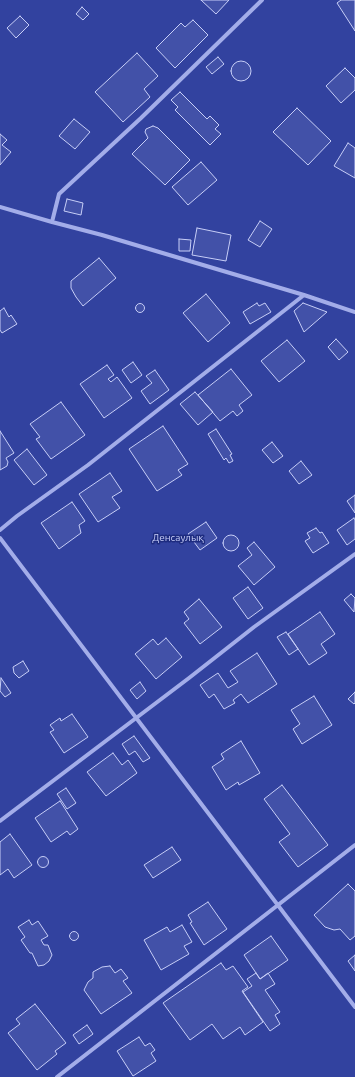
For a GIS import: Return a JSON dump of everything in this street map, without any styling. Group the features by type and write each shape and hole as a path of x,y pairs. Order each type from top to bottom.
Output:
{"street":[{"path":"52,222 59,194 141,118 262,0"},
{"path":"0,207 102,235 304,295 355,312"},
{"path":"0,530 88,465 304,295"},
{"path":"0,538 355,1007"},
{"path":"0,821 136,719 254,627 355,554"},
{"path":"57,1077 355,845"}],"green space":[{"name":"Денсаулық","path":"0,0 355,0 355,1077 0,1077"}],"building":[{"path":"201,0 229,0 216,14"},
{"path":"341,0 355,0 355,31 337,3"},
{"path":"82,7 89,14 83,20 76,14"},
{"path":"20,16 29,25 16,38 7,28"},
{"path":"193,20 208,35 175,68 156,48 181,23 185,27"},
{"path":"137,53 158,76 144,89 150,97 123,122 95,92"},
{"path":"218,57 224,64 212,74 206,67"},
{"path":"241,61 248,64 251,71 248,78 241,81 234,78 231,71 234,64"},
{"path":"345,68 355,78 355,90 341,103 326,86"},
{"path":"180,92 207,119 210,116 219,125 215,129 221,134 210,145 175,110 178,107 171,100"},
{"path":"297,108 331,141 308,165 273,132"},
{"path":"74,119 90,132 75,149 59,136"},
{"path":"153,126 158,128 190,160 165,185 132,154 148,138 145,132 146,129"},
{"path":"0,134 7,140 2,145 11,152 0,165"},
{"path":"348,143 355,148 355,178 334,166"},
{"path":"201,162 217,180 188,205 172,187"},
{"path":"67,199 83,203 81,215 64,211"},
{"path":"260,221 272,229 260,247 248,240"},
{"path":"197,228 231,235 226,261 192,255"},
{"path":"179,239 191,240 190,251 179,251"},
{"path":"99,258 116,278 83,306 71,288 71,281"},
{"path":"206,294 230,323 208,342 183,313"},
{"path":"140,303 145,308 140,313 135,308"},
{"path":"257,303 259,306 265,303 271,312 250,324 243,312"},
{"path":"303,303 327,312 304,332 294,311"},
{"path":"4,308 9,317 11,315 17,324 2,333 0,330 0,311"},
{"path":"336,339 348,352 339,360 328,347"},
{"path":"287,340 305,361 279,382 261,361"},
{"path":"133,362 142,375 131,383 122,370"},
{"path":"107,365 114,375 108,379 111,382 117,377 132,398 104,418 80,384"},
{"path":"231,369 252,395 239,405 243,411 237,416 233,411 220,421 198,395"},
{"path":"155,370 169,390 150,404 141,391 152,383 146,376"},
{"path":"195,392 213,412 198,425 180,404"},
{"path":"61,402 85,435 51,459 36,439 40,437 30,424"},
{"path":"163,426 188,464 178,470 182,475 157,491 129,449"},
{"path":"216,429 232,454 230,455 233,461 229,463 226,458 224,460 208,434"},
{"path":"0,431 14,453 6,458 8,462 7,466 0,470"},
{"path":"272,442 283,456 273,463 262,450"},
{"path":"27,449 47,475 34,485 14,460"},
{"path":"301,461 312,475 299,484 289,471"},
{"path":"110,473 122,491 112,497 120,508 98,522 79,494"},
{"path":"355,495 355,513 347,501"},
{"path":"72,502 85,521 79,525 81,533 59,549 41,523"},
{"path":"354,518 355,539 347,545 337,530"},
{"path":"206,522 217,538 200,550 188,534"},
{"path":"316,528 320,533 322,532 329,543 313,553 305,541 310,538 307,533"},
{"path":"228,535 234,535 239,540 237,549 234,551 228,551 223,546 223,540"},
{"path":"254,542 275,567 254,585 238,566 252,555 247,548"},
{"path":"248,587 263,608 248,619 233,598"},
{"path":"351,594 355,598 354,612 344,600"},
{"path":"199,599 222,627 200,644 184,623 189,619 184,612"},
{"path":"320,612 335,634 321,644 327,653 309,665 288,634"},
{"path":"286,632 298,649 289,655 277,637"},
{"path":"166,638 182,657 156,679 135,654 153,639 158,645"},
{"path":"257,653 277,684 248,703 241,694 233,700 235,703 224,709 214,694 209,698 200,685 218,673 228,688 238,682 230,671"},
{"path":"23,661 29,671 19,678 14,673 13,667"},
{"path":"1,678 11,693 5,697 0,691"},
{"path":"140,682 146,691 137,699 130,690"},
{"path":"355,692 355,703 354,704 348,699"},
{"path":"314,696 332,725 302,744 293,729 300,724 291,710"},
{"path":"72,714 88,737 64,753 50,732 54,730 50,725 60,718 61,721"},
{"path":"134,736 150,758 143,762 135,751 129,755 122,744"},
{"path":"241,741 260,773 239,785 238,782 226,790 212,767 224,759 221,754"},
{"path":"113,753 122,765 128,760 137,773 106,796 87,772"},
{"path":"282,785 328,845 298,867 279,842 290,834 264,799"},
{"path":"66,788 76,803 67,809 57,794"},
{"path":"60,801 78,829 70,835 67,831 51,842 35,818"},
{"path":"10,834 32,865 14,878 8,869 0,875 0,842"},
{"path":"172,847 181,860 153,878 144,865"},
{"path":"43,856 47,858 49,862 47,866 43,868 39,866 37,862 39,858"},
{"path":"348,884 355,891 355,936 350,940 340,929 334,930 325,927 314,915"},
{"path":"208,902 227,929 204,945 190,923 192,922 188,915"},
{"path":"29,920 32,925 38,921 48,936 41,940 44,945 48,945 52,955 49,961 44,965 38,966 32,953 30,953 21,940 25,937 18,927"},
{"path":"182,925 192,942 184,946 189,954 161,970 144,940 167,927 170,932"},
{"path":"74,931 79,936 74,941 69,936"},
{"path":"271,936 288,960 260,979 244,955"},
{"path":"355,955 355,971 348,961"},
{"path":"221,963 226,970 233,966 248,987 242,991 263,1022 245,1035 240,1027 223,1039 212,1024 190,1040 163,1003"},
{"path":"110,966 115,973 121,969 128,978 123,981 132,993 101,1014 84,990 88,982 93,978 93,972 102,967"},
{"path":"256,973 260,979 268,973 275,984 265,990 280,1012 275,1015 280,1024 270,1031 243,992 252,986 247,979"},
{"path":"35,1004 66,1043 55,1051 57,1054 37,1070 8,1033 20,1024 16,1019"},
{"path":"87,1025 93,1034 79,1044 73,1035"},
{"path":"139,1037 145,1046 150,1043 155,1050 151,1053 156,1061 133,1076 117,1051"}]}
